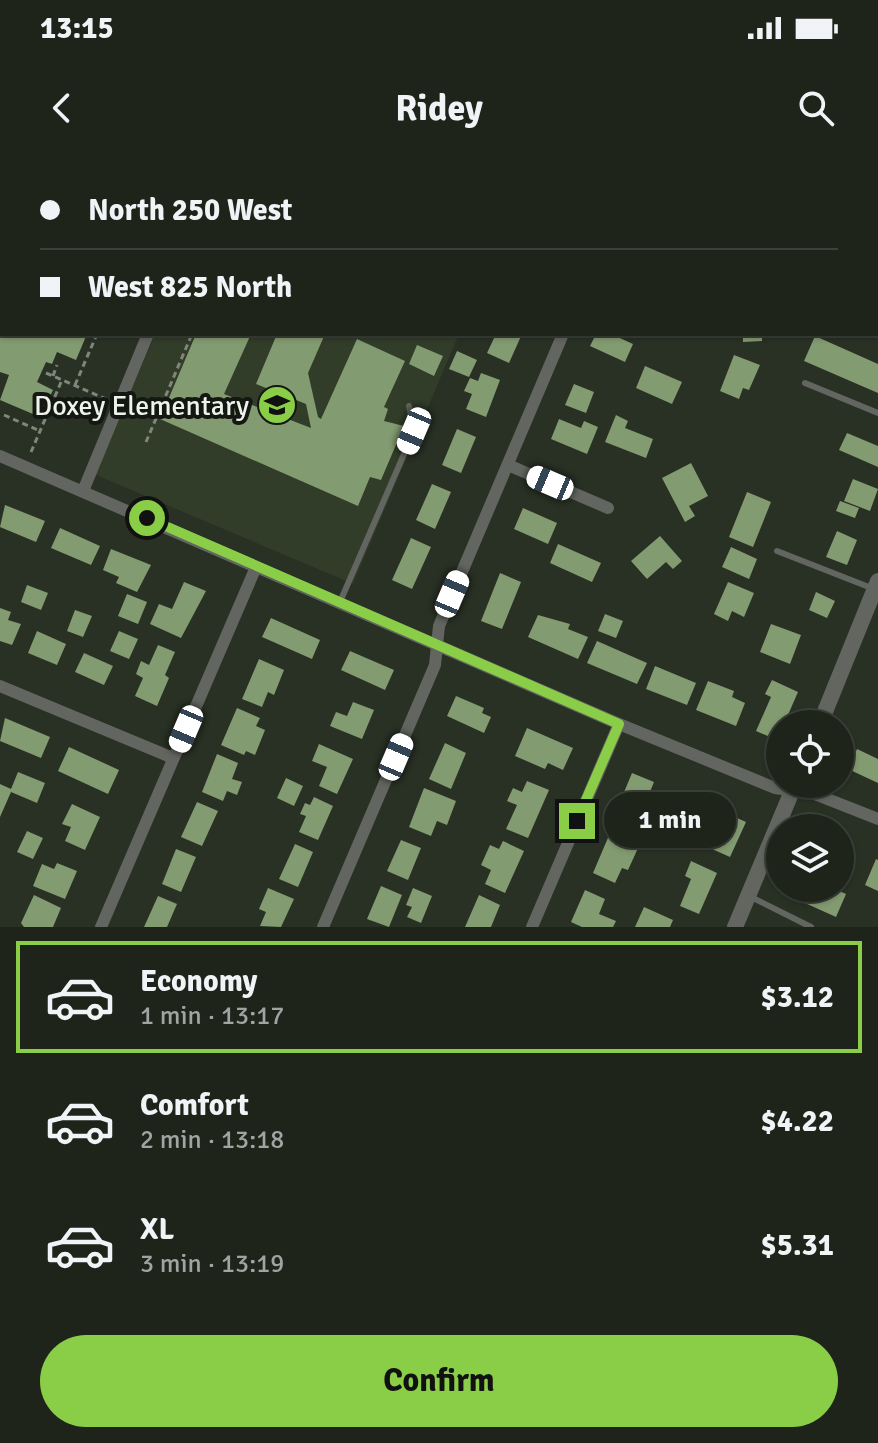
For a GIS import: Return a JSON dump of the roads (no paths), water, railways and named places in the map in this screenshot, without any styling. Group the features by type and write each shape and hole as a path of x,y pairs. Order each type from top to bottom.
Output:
{"street":[{"path":"83,491 147,336"},
{"path":"323,927 435,665 439,626 562,336"},
{"path":"0,456 437,646 766,784"},
{"path":"508,465 608,508"},
{"path":"101,927 256,567"},
{"path":"826,710 876,585"},
{"path":"0,686 173,758"},
{"path":"532,927 619,724"},
{"path":"735,927 789,798"},
{"path":"825,798 878,819"}],"lane":[{"path":"805,383 878,413"},
{"path":"340,602 414,431 409,406"},
{"path":"777,551 876,585"},
{"path":"749,896 811,927"}],"place":[{"name":"Doxey Elementary","path":"277,405"}]}
